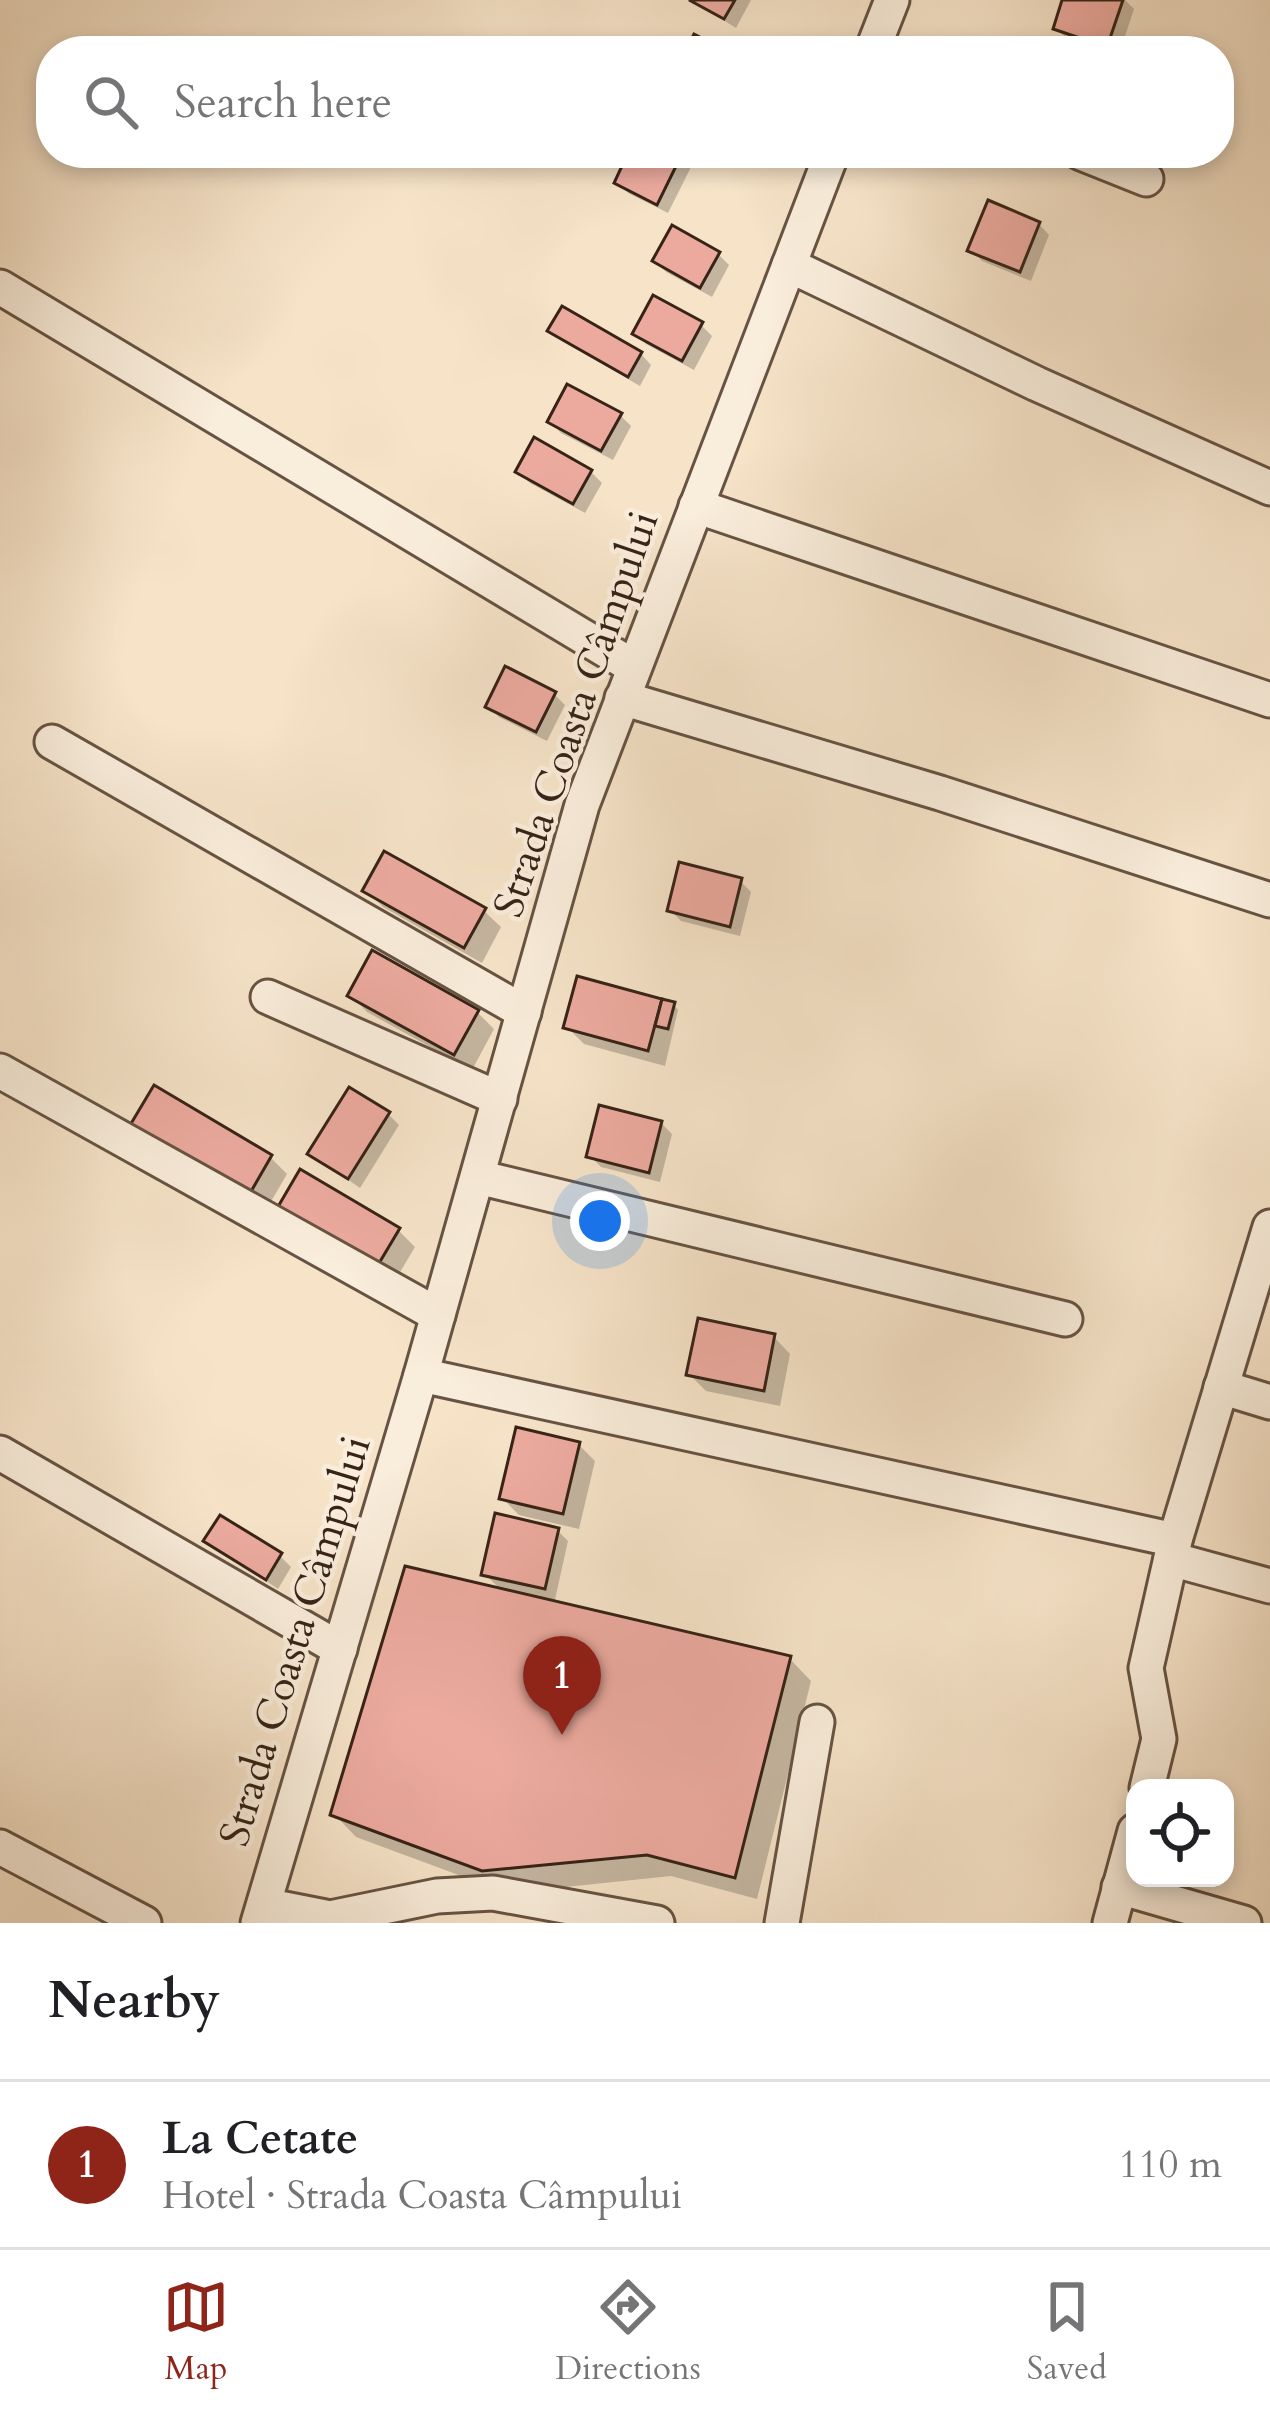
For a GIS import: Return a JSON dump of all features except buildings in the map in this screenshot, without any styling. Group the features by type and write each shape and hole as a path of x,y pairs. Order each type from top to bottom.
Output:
{"street":[{"path":"878,36 892,0"},
{"name":"Strada Coasta Câmpului","path":"261,1914 421,1375 582,805 826,168"},
{"path":"1119,168 1147,179"},
{"path":"789,265 1037,384 1270,488"},
{"path":"0,287 628,683 940,793 1270,900"},
{"path":"696,506 1270,700"},
{"path":"52,742 524,1012"},
{"path":"268,997 500,1099"},
{"path":"0,1071 438,1315"},
{"path":"478,1177 1066,1319"},
{"path":"1149,1779 1159,1739 1146,1668 1173,1550 1270,1227"},
{"path":"421,1375 1173,1550 1270,1586"},
{"path":"1221,1387 1270,1402"},
{"path":"0,1453 340,1648"},
{"path":"782,1923 817,1722"},
{"path":"0,1847 144,1923"},
{"path":"1110,1923 1126,1865"},
{"path":"1120,1887 1244,1923"},
{"path":"261,1914 332,1921 437,1896 493,1893 657,1923"}],"place":[{"name":"La Cetate","path":"562,1735"}]}
